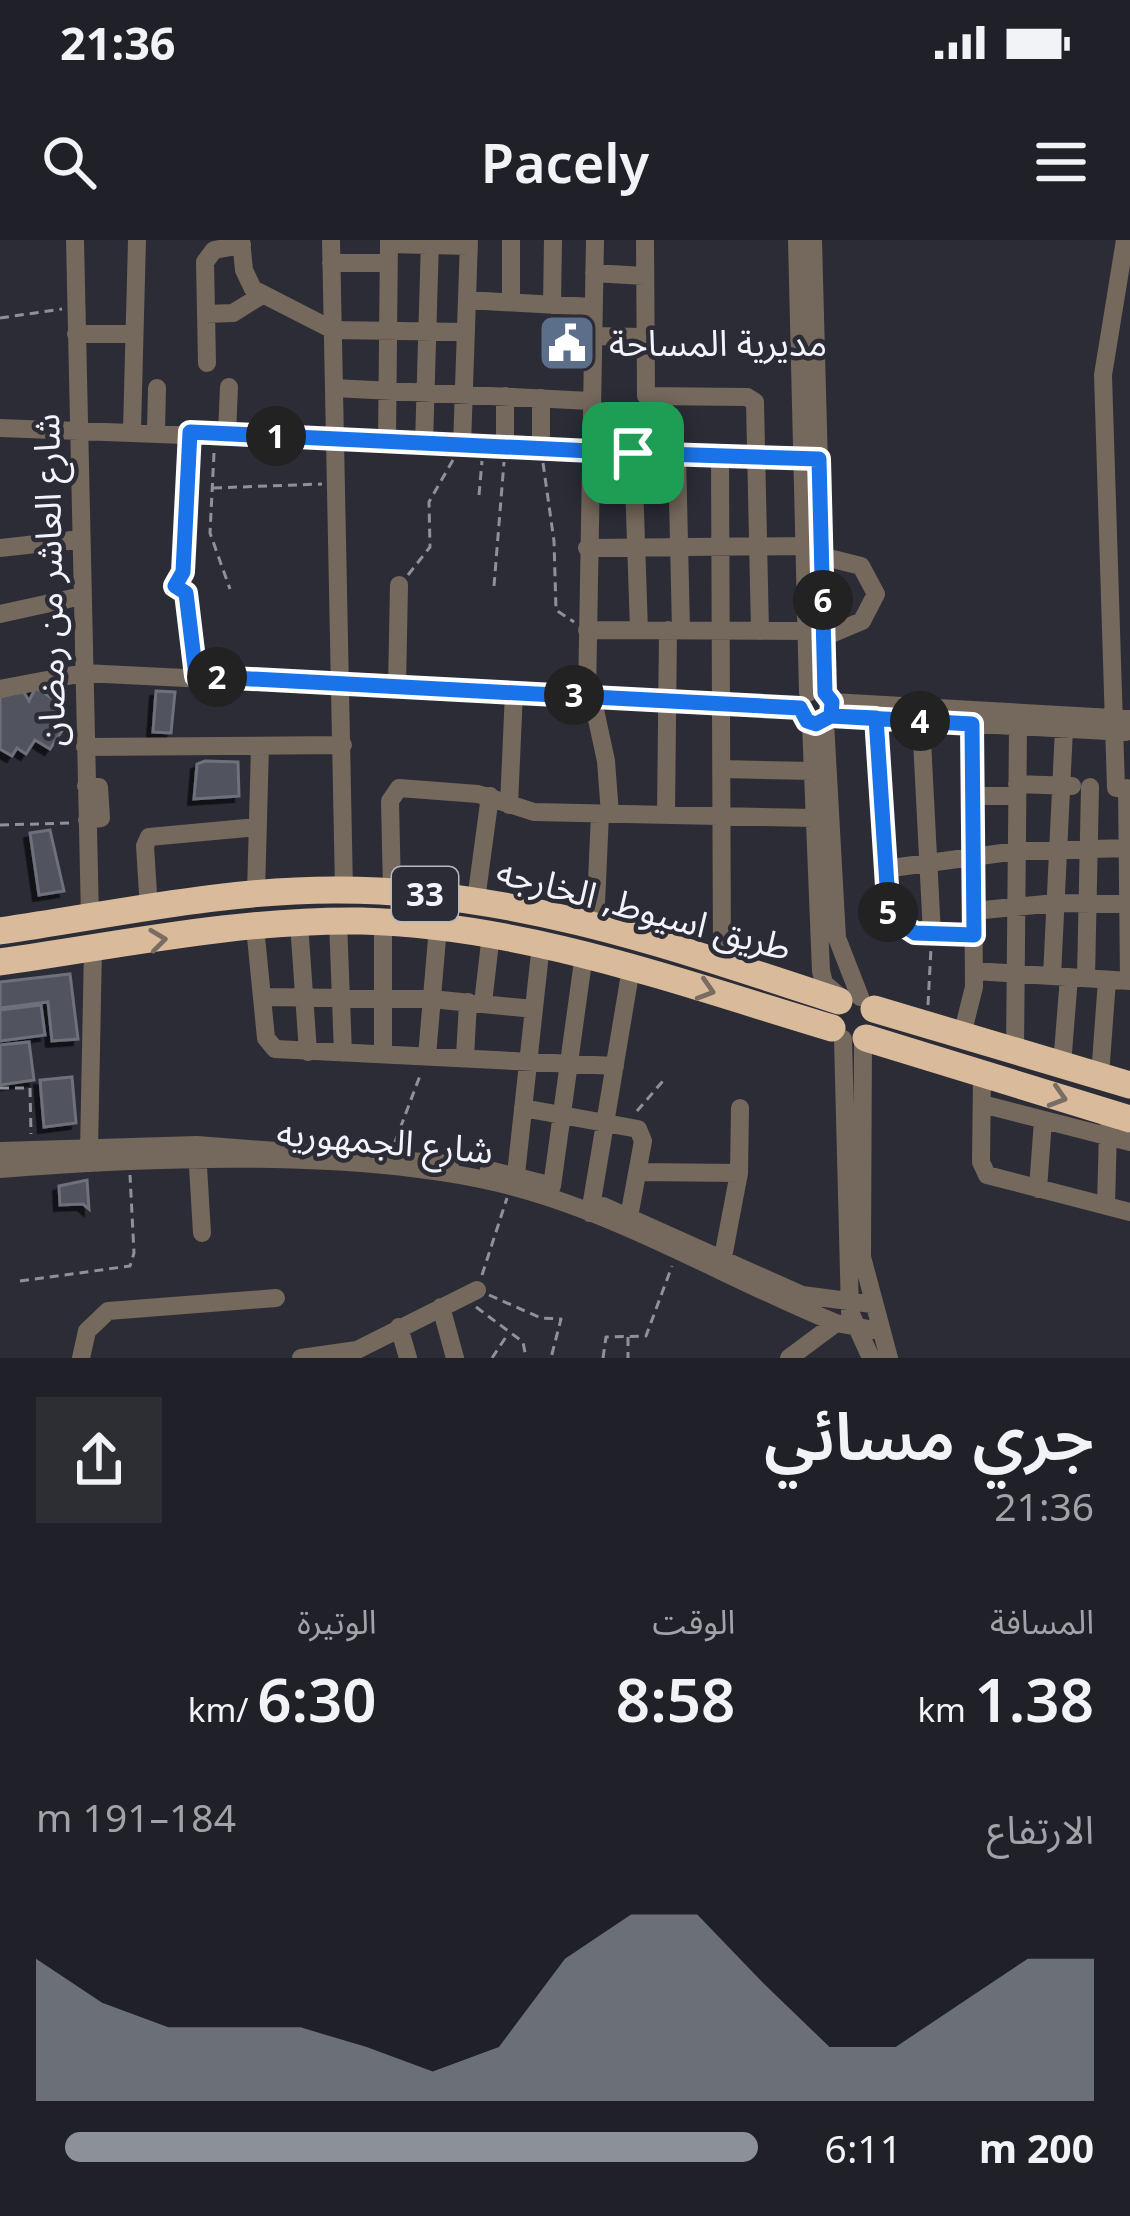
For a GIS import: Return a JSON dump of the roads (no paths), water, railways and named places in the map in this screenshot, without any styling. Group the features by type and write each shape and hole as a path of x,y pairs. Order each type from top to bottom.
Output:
{"highway":[{"name":"طريق اسيوط, الخارجه","path":"0,931 256,893 392,891 476,900 595,926 722,963 982,1074 1116,1123"},
{"name":"طريق اسيوط, الخارجه","path":"0,962 299,923 437,927 541,944 852,1019 927,1024 1130,1085"}],"street":[{"name":"شارع العاشر من رمضان","path":"74,240 89,918"},
{"path":"133,430 136,240"},
{"path":"331,240 344,890"},
{"path":"511,302 512,240"},
{"path":"552,305 553,240"},
{"path":"595,240 587,630 589,696 606,761 595,926"},
{"path":"645,240 642,338 643,389 648,397 753,399 760,631"},
{"path":"797,240 819,708 837,938 852,1019 860,1235 872,1304 889,1358"},
{"path":"810,459 813,240"},
{"path":"974,971 1130,981 1124,725 1103,416 1108,326 1125,240"},
{"path":"207,362 207,257 241,242 247,280 262,295 333,330 466,332"},
{"path":"424,443 430,243"},
{"path":"332,263 388,249 469,243 462,446"},
{"path":"388,249 388,441"},
{"path":"594,274 644,276"},
{"path":"206,314 233,314 262,295"},
{"path":"467,300 593,308"},
{"path":"1108,326 1130,324"},
{"path":"76,334 134,334"},
{"path":"592,336 642,338"},
{"path":"221,433 229,387"},
{"path":"156,431 158,388"},
{"path":"334,388 590,401"},
{"path":"505,448 506,397"},
{"path":"541,449 542,398"},
{"path":"0,428 810,459"},
{"path":"633,453 639,630"},
{"path":"666,815 667,700 679,547 677,454"},
{"path":"720,456 722,963"},
{"path":"0,548 81,539"},
{"path":"587,548 758,546 813,551 861,566 877,593 862,621 815,634 587,630"},
{"path":"398,686 399,585"},
{"path":"0,614 82,596"},
{"path":"0,689 84,673 196,676 1124,725"},
{"path":"476,900 499,800 514,692"},
{"path":"819,708 876,718 1018,727 1124,725"},
{"path":"819,708 813,771 821,971 852,1019 846,1325 871,1358"},
{"path":"876,718 886,905 896,925 932,934 974,935"},
{"path":"921,721 932,934"},
{"path":"962,1035 974,971 972,724"},
{"path":"1015,1051 1018,727"},
{"path":"1064,729 1056,903 1069,977"},
{"path":"85,747 343,745"},
{"path":"256,893 260,746"},
{"path":"722,769 813,771"},
{"path":"973,796 1062,785 1124,788"},
{"path":"1062,1065 1069,977 1088,903 1090,787"},
{"path":"392,891 394,790 499,800 534,812 814,818"},
{"path":"149,909 145,846 149,837 257,826"},
{"path":"884,869 1017,851 1129,848"},
{"path":"974,911 1056,903 1129,904"},
{"path":"338,922 343,1053"},
{"path":"383,922 383,1054"},
{"path":"299,923 308,1052"},
{"path":"255,927 269,1045 282,1052 614,1066"},
{"path":"427,1056 437,927"},
{"path":"464,1058 491,934"},
{"path":"515,1180 541,944"},
{"path":"89,1153 93,948"},
{"path":"552,1186 584,954"},
{"path":"591,1208 632,968"},
{"path":"1100,1076 1107,980"},
{"path":"262,998 382,997 534,1009"},
{"path":"982,1074 984,1171 1130,1212"},
{"path":"982,1104 1043,1120 1116,1123"},
{"path":"523,1108 627,1124 642,1136 629,1217"},
{"path":"723,1257 739,1173 740,1108"},
{"path":"1038,1189 1043,1120"},
{"path":"1116,1123 1130,1142"},
{"path":"1106,1206 1116,1123"},
{"name":"شارع الجمهوريه","path":"0,1150 390,1155 450,1170"},
{"name":"شارع الجمهوريه","path":"0,1169 89,1153 129,1161 197,1153"},
{"path":"197,1153 202,1234"},
{"name":"شارع الجمهوريه","path":"322,1157 552,1186 677,1253 846,1325 880,1331"},
{"path":"638,1172 739,1173"},
{"name":"شارع الجمهوريه","path":"515,1180 629,1217 802,1294 872,1304"},
{"path":"301,1358 368,1352 399,1327 477,1290"},
{"path":"81,1358 87,1331 109,1311 276,1298"},
{"path":"441,1307 455,1358"},
{"path":"788,1358 846,1325"},
{"path":"399,1327 408,1358"}],"place":[{"name":"مديرية المساحة","path":"567,343"}]}
